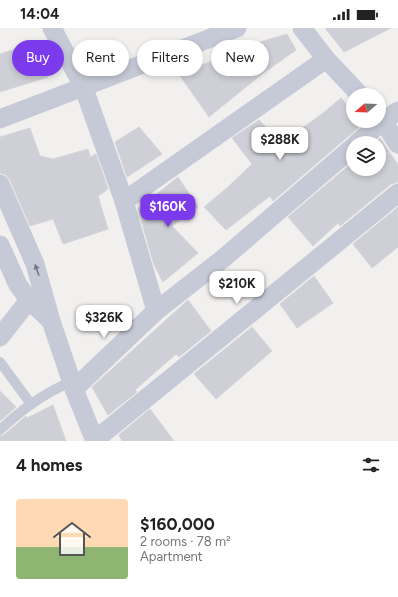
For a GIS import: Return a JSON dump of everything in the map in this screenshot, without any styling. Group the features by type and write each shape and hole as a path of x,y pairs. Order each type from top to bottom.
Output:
{"street":[{"path":"52,28 83,86 124,201 156,311"},
{"path":"0,119 235,28"},
{"path":"302,28 326,59 353,88"},
{"path":"124,201 326,59"},
{"path":"365,136 387,116 398,144"},
{"path":"72,385 156,311 224,257 346,153"},
{"path":"0,184 35,264 36,295 51,321 72,385 95,440 398,194"},
{"path":"1,250 18,284 36,295"},
{"path":"0,337 36,295"}],"lane":[{"path":"0,362 31,404"},
{"path":"0,430 31,404 72,385"}],"building":[{"path":"325,28 391,28 344,52"},
{"path":"287,34 296,50 269,69 269,40 266,40"},
{"path":"12,50 12,76 48,77 0,92 0,54"},
{"path":"211,61 211,76 260,76 209,117 180,76 203,76 203,65"},
{"path":"341,98 346,104 346,128 358,128 349,136 346,136 346,138 273,201 270,196 226,230 204,207 252,164 232,138 259,120 281,143 322,114"},
{"path":"139,127 162,154 127,177 115,142"},
{"path":"30,128 40,156 53,159 88,149 90,157 96,154 108,189 98,196 108,229 63,244 53,219 30,226 10,180 6,175 0,173 0,137"},
{"path":"386,147 398,165 398,182 391,184 340,226 338,223 313,246 288,217 346,168 346,176 386,176"},
{"path":"178,177 198,207 172,226 198,253 163,282 154,265 138,209"},
{"path":"398,207 398,247 372,268 353,244"},
{"path":"314,276 333,303 297,328 280,304"},
{"path":"188,300 211,331 179,357 176,354 135,390 137,392 108,415 92,387"},
{"path":"252,327 272,351 216,399 194,374"},
{"path":"0,391 16,407 0,421"},
{"path":"53,405 66,441 0,441 0,436 4,435 26,416 27,418"},
{"path":"150,409 174,441 122,441 119,435"}]}
